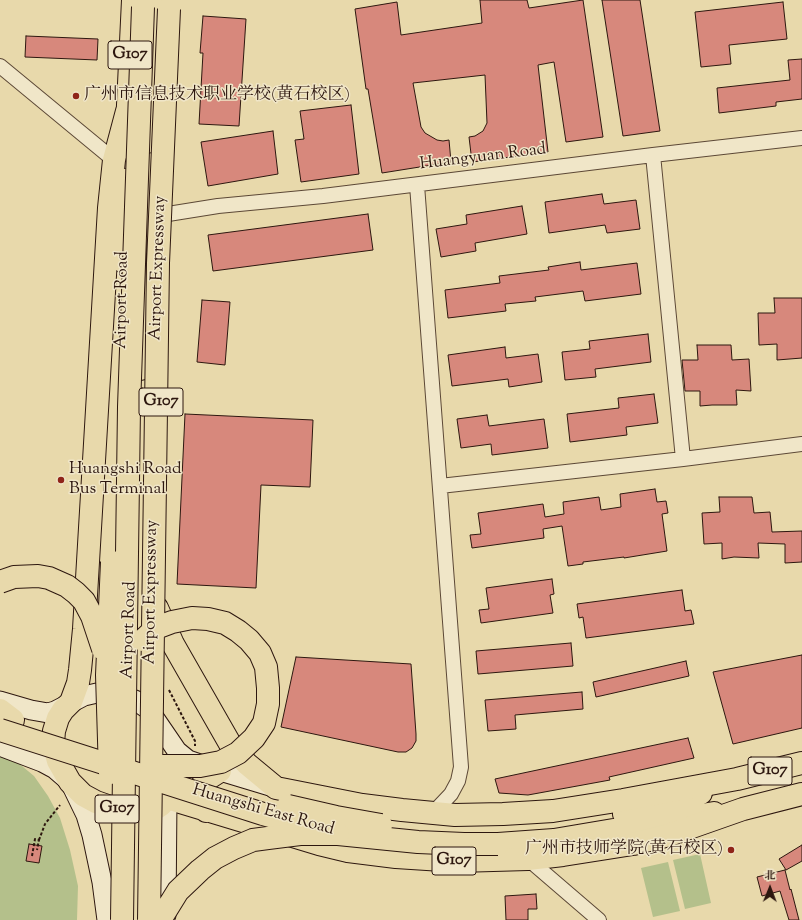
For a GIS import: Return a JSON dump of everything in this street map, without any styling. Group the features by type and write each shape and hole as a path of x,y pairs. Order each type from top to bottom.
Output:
{"main road":[{"name":"Airport Road","path":"134,0 127,111 135,490 128,671 129,725 143,920"},
{"name":"Airport Expressway","path":"121,920 129,407 143,0"},
{"name":"Airport Expressway","path":"149,920 158,263 170,0"},
{"name":"Airport Road","path":"152,596 172,104 178,0"},
{"name":"Airport Road","path":"121,920 110,761 107,675 132,369 152,175 156,147 172,104"},
{"name":"Airport Road","path":"71,702 78,683 80,670 86,592 109,208 114,160 127,111"},
{"path":"0,582 14,577 38,576 58,581 76,593 84,601 92,616 104,654 107,675"},
{"path":"86,592 96,603 112,611 132,610 152,596"},
{"path":"149,710 152,596"},
{"name":"G107","path":"152,596 173,644 233,749 247,764 276,788 362,805 434,813 479,815 553,811 738,779"},
{"path":"3,719 155,772 221,762 238,753 254,738 264,723 268,704 266,667 260,653 249,640 238,630 225,623 208,619 192,618 172,622 156,628 145,637 137,648 128,671"},
{"path":"0,701 31,710 48,713 60,709 71,702 97,693 110,693 130,698 149,710 168,739 182,756 195,763 276,788"},
{"name":"G107","path":"71,702 58,718 54,731 53,743 58,761 70,782 84,795 96,802 119,810 155,810 161,806 167,798 206,811 348,851 458,861 528,859 633,844 669,835 743,809"},
{"path":"166,920 167,798 171,789 176,766 168,739"},
{"path":"0,746 42,762 55,769 70,782 86,815 92,836 102,882 107,920"},
{"name":"Huangshi East Road","path":"155,772 277,819 338,834 418,842 464,844 555,825 618,816 668,803 738,779 802,763"},
{"path":"206,811 200,796 200,788 206,780 220,771"},
{"name":"Huangshi East Road","path":"155,772 336,817 380,824 459,830 497,837 554,840 743,809 802,794"},
{"path":"272,830 263,818 262,803 265,795 276,788"},
{"path":"160,920 178,891 200,870 216,858 234,848 253,840 300,834 338,834"}],"street":[{"path":"0,66 114,160"},
{"name":"Huangyuan Road","path":"168,214 218,206 323,196 802,138"},
{"path":"653,155 683,459"},
{"path":"416,185 461,767 458,781 451,794 434,813"},
{"path":"440,486 802,444"},
{"path":"528,859 599,920"}],"path":[{"path":"149,677 164,678 195,741 195,763"},
{"path":"37,850 45,824 60,805"},
{"path":"32,856 35,839 39,840"}],"green space":[{"path":"0,756 16,761 34,776 48,796 60,818 70,850 78,886 77,920 0,920"},
{"path":"700,854 711,903 685,909 673,860"},
{"path":"668,862 680,911 653,917 641,868"}],"building":[{"path":"480,0 527,0 529,8 583,0 603,137 566,142 554,62 538,65 548,152 472,162 469,137 475,136 483,131 487,123 485,75 413,83 421,127 425,133 437,140 449,140 451,162 382,173 368,89 366,89 355,9 397,2 401,35 482,23"},
{"path":"602,0 640,0 660,131 623,136"},
{"path":"783,2 787,39 729,45 731,64 701,67 695,12"},
{"path":"203,16 246,19 239,126 199,124 203,53 200,53"},
{"path":"26,36 98,39 97,60 25,57"},
{"path":"802,59 802,99 776,102 776,106 719,113 717,88 790,80 788,60"},
{"path":"351,105 359,174 301,182 295,140 304,139 300,111"},
{"path":"273,131 278,174 208,186 201,142"},
{"path":"602,194 604,204 636,200 640,229 607,233 605,225 549,233 545,202"},
{"path":"522,206 527,234 475,243 476,251 441,257 436,229 467,224 466,215"},
{"path":"368,214 373,250 213,271 208,235"},
{"path":"580,262 581,270 637,263 641,294 585,301 583,291 535,297 536,301 505,304 506,311 448,318 445,290 500,283 499,276 549,270 548,267"},
{"path":"774,298 802,298 802,358 777,360 777,344 759,345 758,313 775,313"},
{"path":"202,300 230,302 225,365 197,362"},
{"path":"648,334 651,362 595,369 596,377 565,380 562,352 590,349 589,341"},
{"path":"697,345 731,345 732,360 749,359 751,391 736,390 737,405 700,406 700,391 685,391 682,360 698,360"},
{"path":"505,347 506,358 538,354 542,382 509,387 508,379 452,386 448,355"},
{"path":"654,394 658,423 626,427 627,435 570,442 567,414 619,408 618,398"},
{"path":"185,414 313,420 310,487 261,485 256,588 177,584"},
{"path":"487,415 489,426 544,419 548,448 492,455 491,444 461,448 457,419"},
{"path":"655,489 657,502 666,501 668,513 662,514 667,551 624,558 583,562 583,564 568,566 562,526 543,529 544,538 472,548 470,535 481,534 478,513 543,504 545,517 564,514 563,502 599,497 601,510 621,507 620,494"},
{"path":"719,497 752,497 754,513 770,512 772,532 802,531 802,562 785,563 785,544 758,543 759,558 734,557 722,559 722,543 704,544 702,513 720,512"},
{"path":"552,579 554,594 550,595 553,613 481,623 479,610 489,609 486,588"},
{"path":"682,590 685,611 691,610 694,624 586,638 583,617 579,618 577,604"},
{"path":"571,643 573,666 478,674 476,651"},
{"path":"802,655 802,728 733,744 713,672"},
{"path":"296,657 411,664 416,734 416,741 412,748 406,752 398,752 281,727"},
{"path":"686,661 689,676 596,697 593,682"},
{"path":"582,692 583,709 515,715 516,729 488,731 485,700"},
{"path":"688,738 694,758 609,777 610,780 528,795 499,793 495,779"},
{"path":"29,844 42,846 39,863 26,861"},
{"path":"802,845 802,861 786,870 779,859"},
{"path":"785,870 799,920 789,920 780,891 762,896 757,877"},
{"path":"536,894 537,909 528,909 528,920 506,920 505,896"}],"place":[{"name":"广州市信息技术职业学校(黄石校区)","path":"76,96"},
{"name":"Huangshi Road Bus Terminal","path":"61,480"},
{"name":"广州市技师学院(黄石校区)","path":"731,850"}]}
